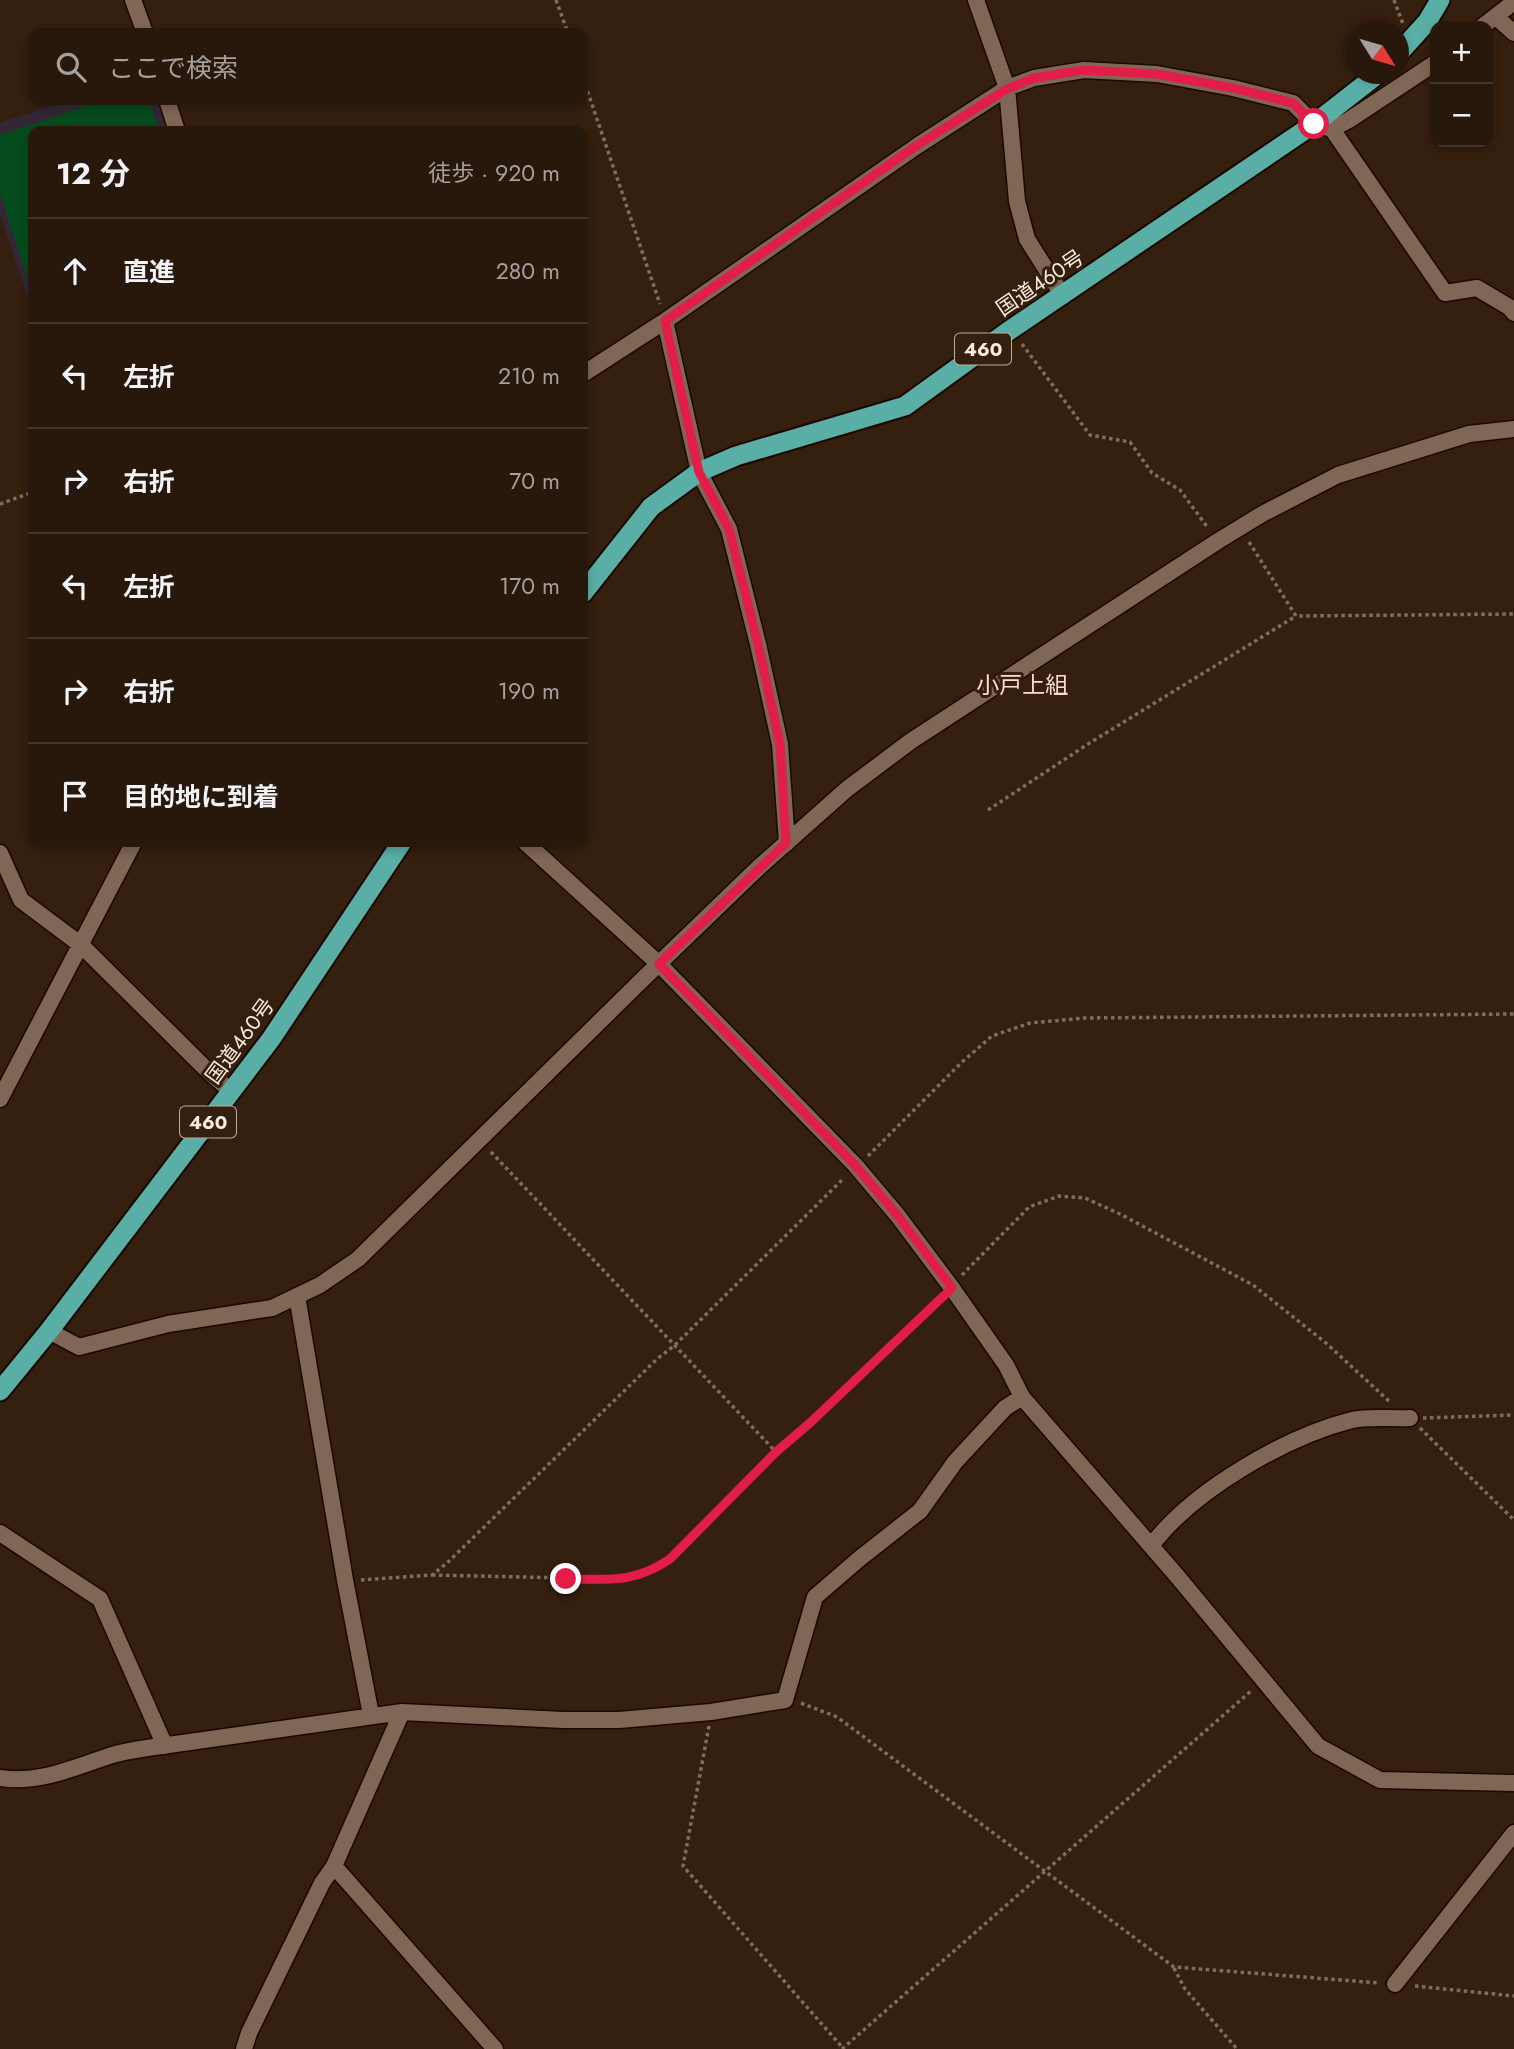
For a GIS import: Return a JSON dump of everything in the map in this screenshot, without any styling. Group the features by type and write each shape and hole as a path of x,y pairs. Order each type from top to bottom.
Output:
{"highway":[{"path":"1409,42 1427,22 1440,0"},
{"name":"国道460号","path":"588,587 651,507 699,472 736,456 905,406 1010,330 1323,126 1367,84"},
{"name":"国道460号","path":"0,1391 49,1331 271,1039 399,847"}],"street":[{"path":"133,0 143,28"},
{"path":"976,0 1007,89 1017,201 1027,239 1063,296"},
{"path":"1490,21 1514,2"},
{"path":"1493,22 1514,33"},
{"path":"1323,126 1349,120 1430,66"},
{"path":"588,370 665,321 916,146 1007,89 1034,78 1084,70 1157,74 1233,88 1293,103 1323,126 1445,293 1477,288 1509,307 1514,313"},
{"path":"169,105 175,126"},
{"path":"665,321 699,472 729,529 758,644 780,744 786,843"},
{"path":"49,1331 79,1348 168,1324 272,1308 320,1285 358,1259 786,843 847,789 911,741 1240,527 1338,475 1469,434 1514,429"},
{"path":"0,1098 131,847"},
{"path":"530,847 659,964 855,1165 898,1216 952,1288 1006,1365 1022,1396 1318,1746 1380,1780 1514,1783"},
{"path":"0,853 21,900 81,945 231,1091"},
{"path":"297,1296 345,1580 371,1715"},
{"path":"0,1778 33,1778 76,1769 111,1755 371,1715 402,1712 619,1720 711,1712 785,1700 815,1597 920,1511 955,1462 1005,1408 1022,1396"},
{"path":"1150,1546 1173,1519 1195,1500 1259,1459 1300,1437 1354,1419 1410,1418"},
{"path":"0,1534 100,1599 164,1746"},
{"path":"244,2049 249,2033 322,1883 334,1866 402,1712"},
{"path":"1395,1984 1514,1833"},
{"path":"334,1866 495,2049"}],"path":[{"path":"556,0 566,28"},
{"path":"588,93 665,321"},
{"path":"1010,330 1090,435 1130,442 1152,472 1180,490 1218,541"},
{"path":"0,504 28,494"},
{"path":"1240,527 1296,616"},
{"path":"988,810 1088,744 1296,616 1514,614"},
{"path":"432,1575 657,1359 675,1345 855,1165 866,1159 961,1063 992,1036 1030,1023 1085,1018 1514,1014"},
{"path":"480,1140 776,1452"},
{"path":"345,1580 432,1575 515,1579 614,1579 652,1571 670,1559 776,1452 952,1288 969,1267 1029,1207 1059,1196 1085,1198 1120,1214 1253,1285 1326,1343 1410,1418 1514,1520"},
{"path":"1410,1418 1514,1415"},
{"path":"711,1712 701,1779 682,1866 843,2049 1262,1680"},
{"path":"785,1700 801,1703 837,1717 1174,1967 1185,1989 1237,2049"},
{"path":"1174,1967 1514,1996"}],"shaded area":[{"path":"53,105 161,105 169,126 28,126 28,298 0,214 0,123"}],"green space":[{"path":"90,105 150,105 158,126 28,126 28,280 0,193 0,135"}],"district":[{"name":"小戸上組","path":"1022,685"}],"route":[{"path":"566,1579 637,1576 652,1571 670,1559 776,1452 952,1288 898,1216 855,1165 659,964 786,843 780,744 758,644 729,529 699,472 665,321 916,146 1007,89 1034,78 1084,70 1157,74 1233,88 1293,103 1314,124"}]}
